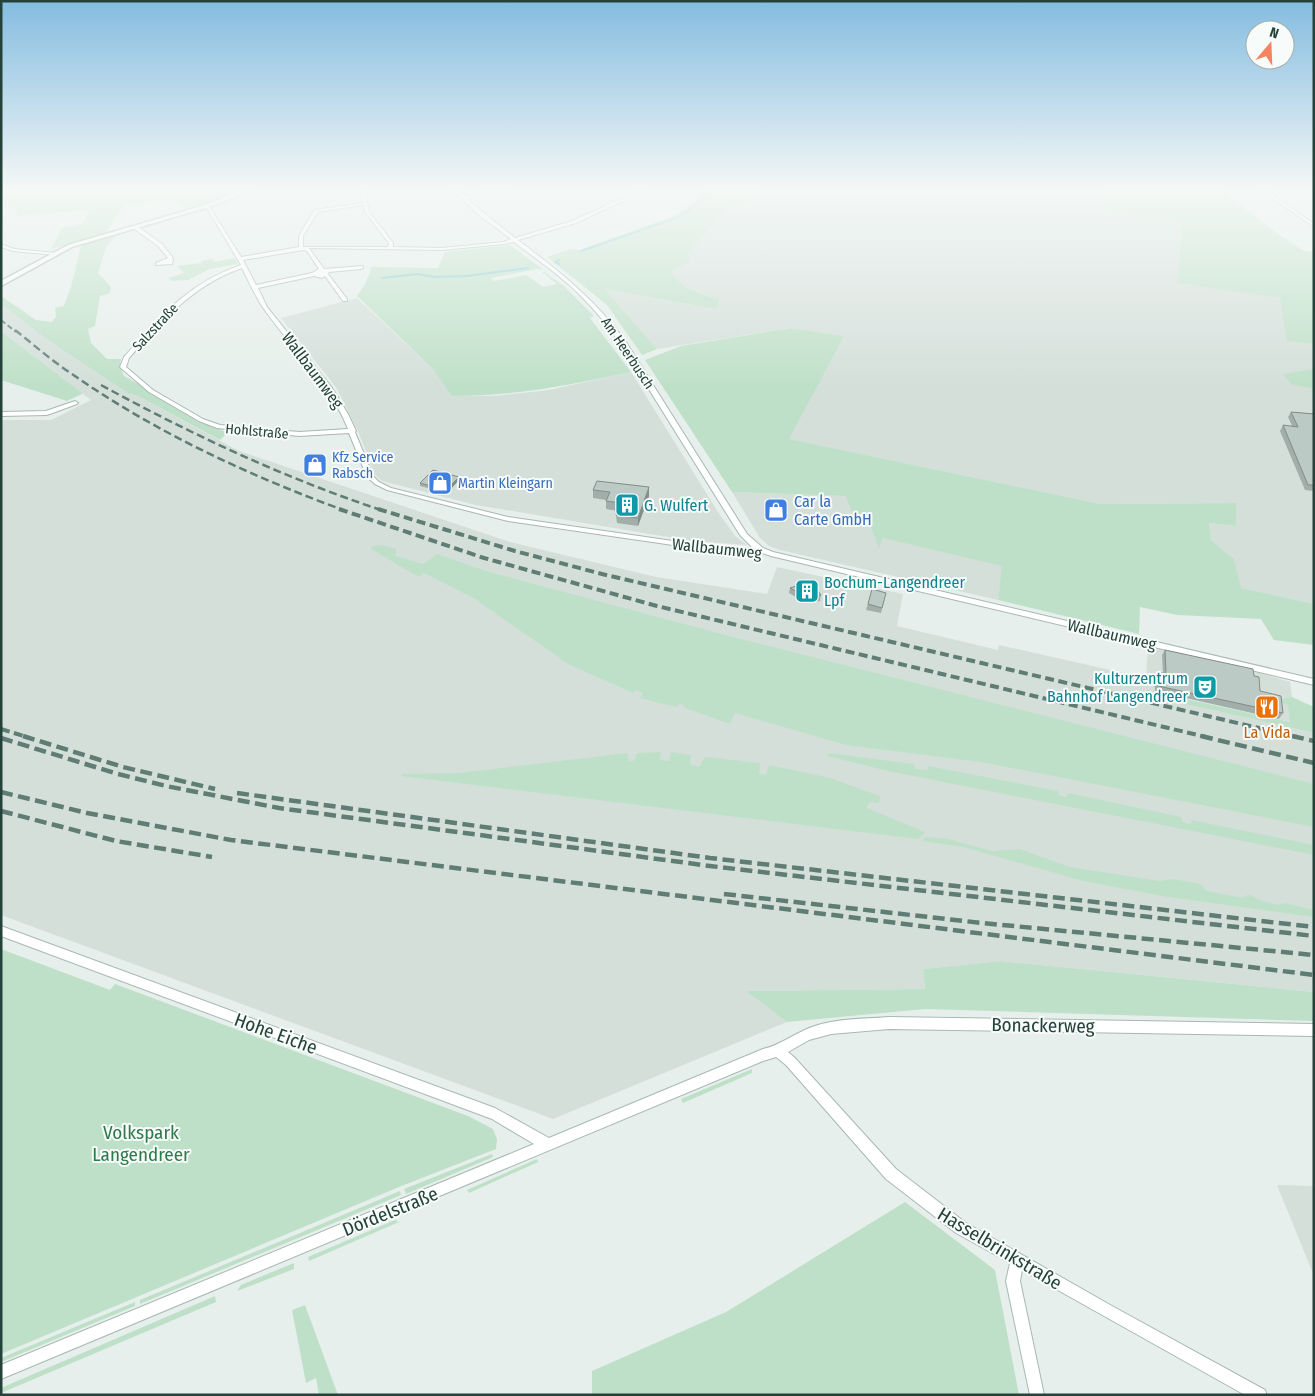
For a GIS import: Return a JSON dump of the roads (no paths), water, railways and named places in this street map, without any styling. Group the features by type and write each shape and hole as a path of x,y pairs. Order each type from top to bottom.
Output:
{"street":[{"path":"1,284 52,256"},
{"name":"Wallbaumweg","path":"238,256 272,316 329,388 353,431 370,477 389,489 508,519 728,551 760,550 1314,682"},
{"path":"240,259 256,256"},
{"path":"313,256 345,300"},
{"name":"Am Heerbusch","path":"535,256 567,280 605,318 623,342 744,535 760,550"},
{"name":"Salzstraße","path":"122,364 189,292 231,270 243,266"},
{"path":"254,287 314,274 361,267"},
{"name":"Hohlstraße","path":"122,364 125,371 151,391 201,420 219,427 289,434 353,431"},
{"path":"1,414 47,414 75,402"},
{"name":"Hohe Eiche","path":"1,931 495,1114 548,1144"},
{"name":"Bonackerweg","path":"779,1052 811,1034 826,1029 889,1023 1314,1030"},
{"name":"Dördelstraße","path":"1,1372 763,1055 779,1052"},
{"name":"Hasselbrinkstraße","path":"779,1052 790,1061 870,1153 891,1174 961,1228 1260,1395"},
{"path":"1017,1260 1013,1280 1037,1395"}],"waterway":[{"path":"559,260 555,262 559,264"},
{"path":"382,278 418,274 435,277 467,276 528,268"}],"railway":[{"path":"1,320 16,332"},
{"path":"15,330 72,374 136,415 237,467 343,510"},
{"path":"101,385 238,454 308,484 379,509"},
{"path":"339,509 484,558 657,606 1206,737"},
{"path":"379,509 515,551 602,574 1297,737"},
{"path":"1,729 27,737"},
{"path":"23,736 123,767 215,789"},
{"path":"1201,736 1314,763"},
{"path":"1292,736 1314,741"},
{"path":"1,738 118,774 166,786 279,808 710,866 1314,936"},
{"path":"1,792 87,813 231,840 1314,975"},
{"path":"237,793 710,858 1314,927"},
{"path":"1,811 116,841 212,857"},
{"path":"724,894 982,923 1314,955"}],"place":[{"name":"Kfz Service Rabsch","path":"315,465"},
{"name":"Martin Kleingarn","path":"440,483"},
{"name":"G. Wulfert","path":"627,505"},
{"name":"Car la Carte GmbH","path":"776,510"},
{"name":"Bochum-Langendreer Lpf","path":"807,591"},
{"name":"Kulturzentrum Bahnhof Langendreer","path":"1205,687"},
{"name":"La Vida","path":"1267,707"}],"park label":[{"name":"Volkspark Langendreer","path":"141,1143"}]}
